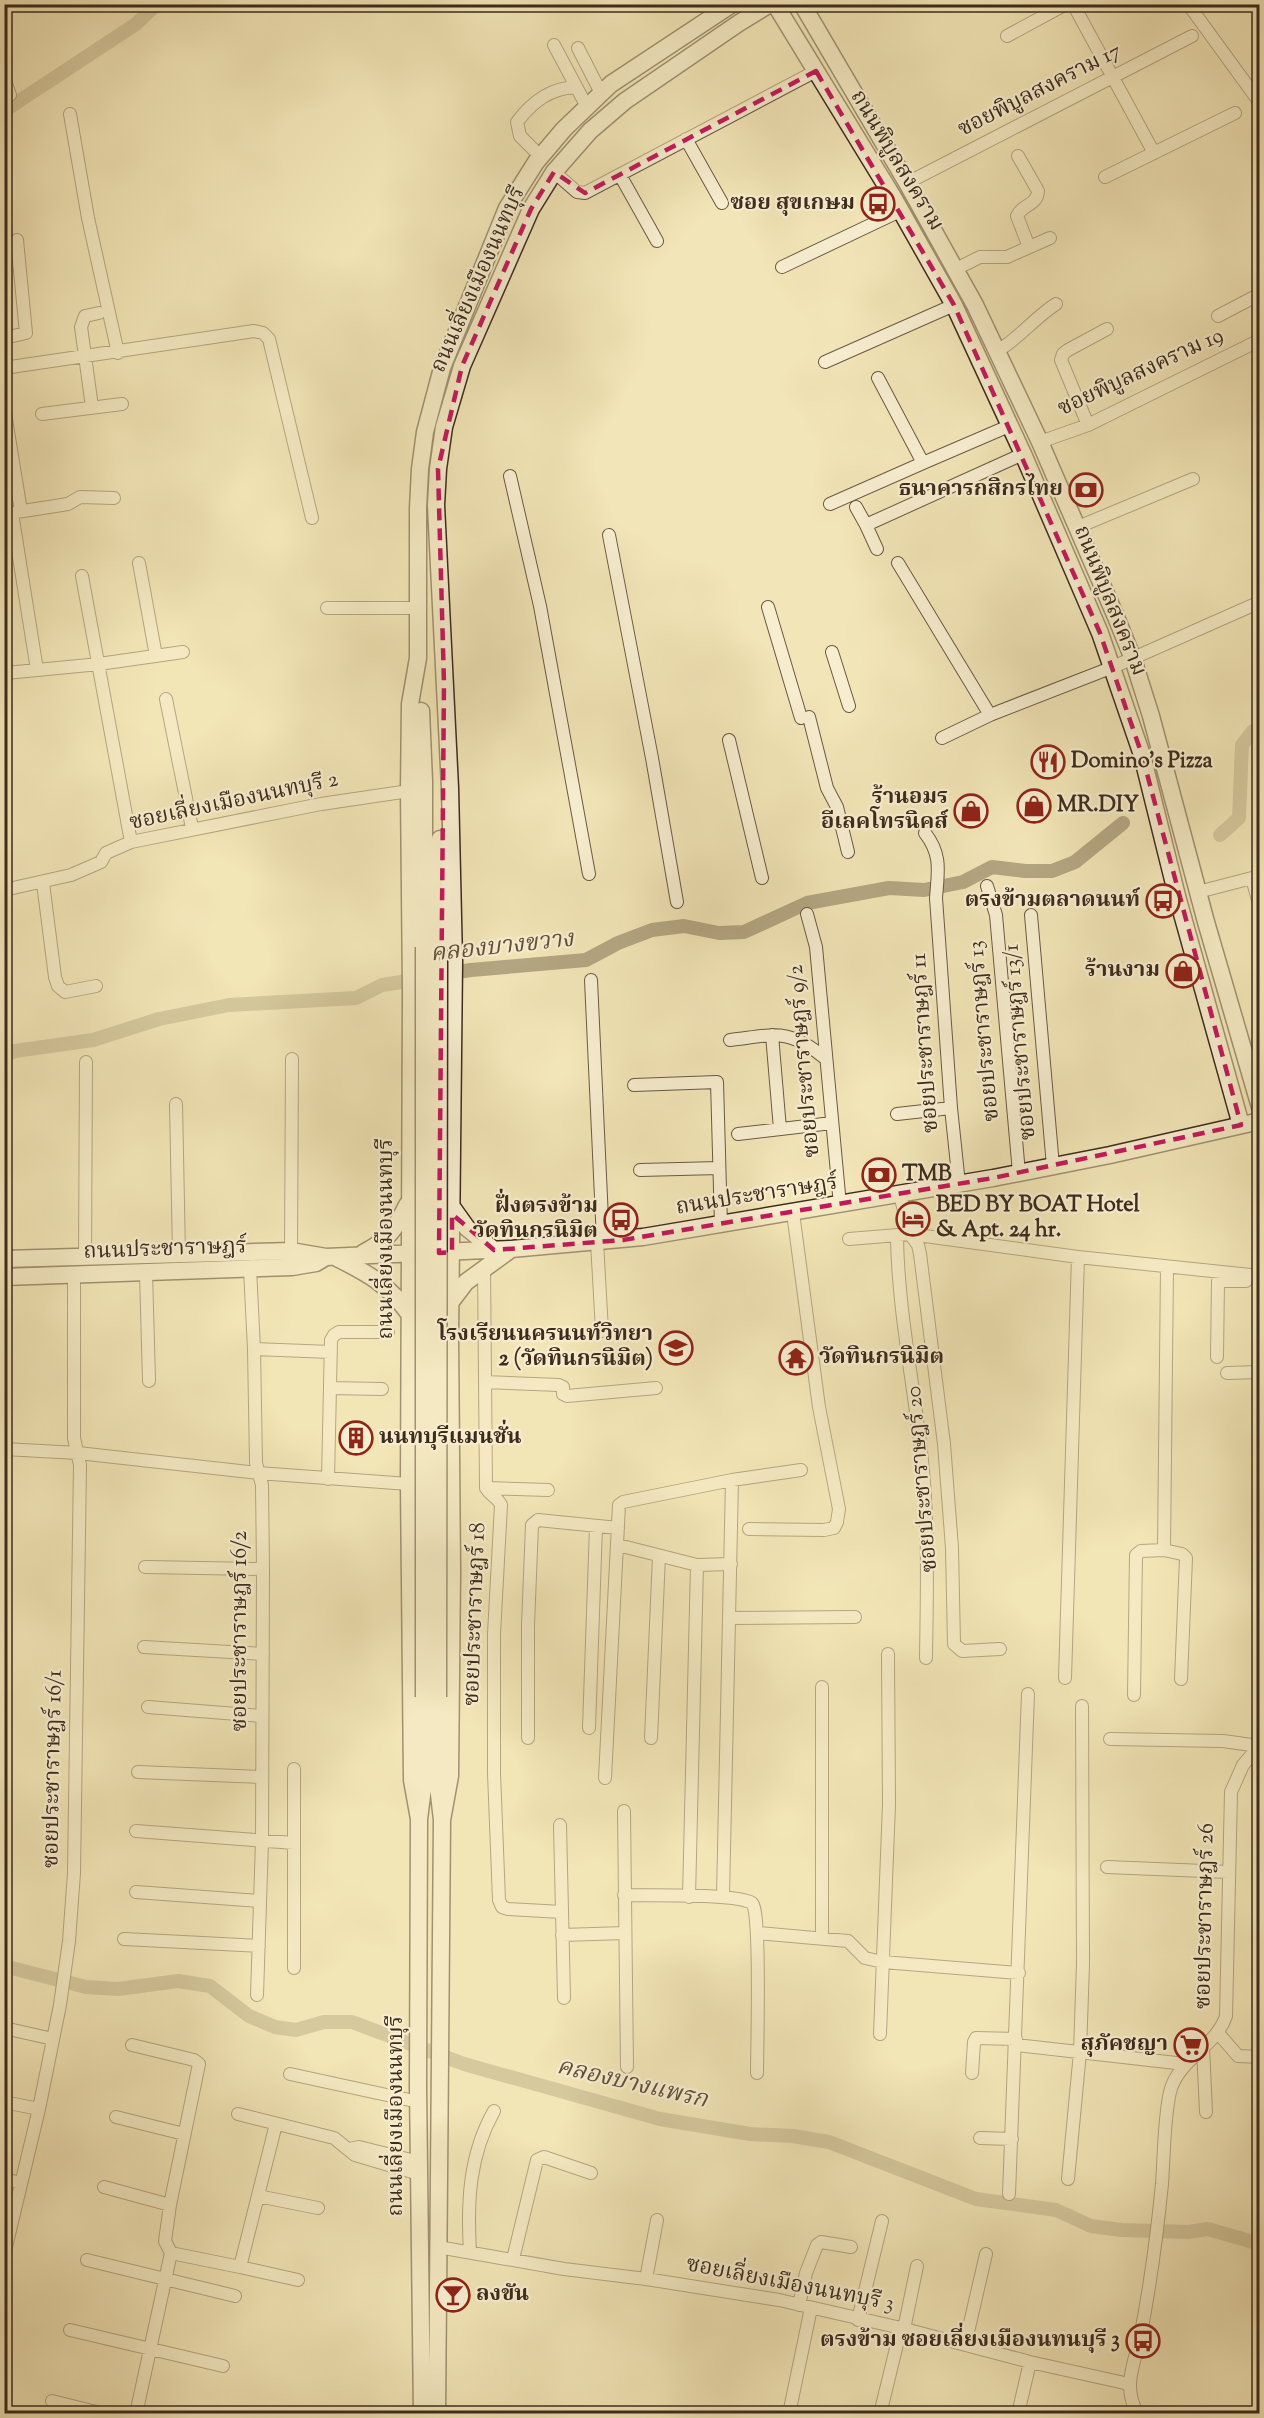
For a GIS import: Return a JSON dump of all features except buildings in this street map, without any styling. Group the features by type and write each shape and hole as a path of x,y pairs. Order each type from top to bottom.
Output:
{"main road":[{"name":"ถนนเลี่ยงเมืองนนทบุรี","path":"422,2414 419,1819 431,1697 432,947 418,658 420,469 425,432 442,368 507,208 541,157 564,129 611,84 732,4"},
{"name":"ถนนเลี่ยงเมืองนนทบุรี","path":"442,1820 450,1776 452,1560 450,1302 454,987 450,788 436,505 444,427 462,366 531,209 554,172 590,130 625,101 770,4"},
{"name":"ถนนพิบูลสงคราม","path":"775,4 954,305 1023,454 1100,633 1142,755 1177,896 1234,1091 1241,1125"},
{"name":"ถนนพิบูลสงคราม","path":"802,4 956,268 1040,442 1133,659 1260,1107"},
{"name":"ถนนเลี่ยงเมืองนนทบุรี","path":"418,658 411,704 409,791 411,960 409,1484 412,1780 419,1819"},
{"name":"ถนนเลี่ยงเมืองนนทบุรี","path":"432,947 444,682"},
{"name":"ถนนประชาราษฎร์","path":"4,1259 291,1251 330,1257 502,1250 600,1242 721,1225 900,1195 1019,1173 1260,1121"},
{"path":"410,1183 416,1196 429,1200 443,1194 451,1179"},
{"path":"358,1255 378,1245 393,1233 409,1202"},
{"path":"450,1302 466,1282 502,1250 467,1228 452,1207"},
{"name":"ถนนประชาราษฎร์","path":"4,1277 305,1266 330,1257"},
{"path":"330,1257 365,1272 385,1284 410,1315"},
{"path":"410,1340 415,1327 427,1322 442,1324 450,1336"},
{"name":"ถนนเลี่ยงเมืองนนทบุรี","path":"431,1697 442,1820 437,2414"}],"street":[{"path":"1007,36 1066,4"},
{"path":"1073,4 1154,153"},
{"path":"1188,4 1260,103"},
{"name":"ซอยพิบูลสงคราม 17","path":"907,183 1191,36"},
{"path":"554,45 587,107"},
{"path":"578,48 601,93"},
{"path":"554,172 578,192 585,193 816,71"},
{"path":"4,78 10,95"},
{"path":"541,157 520,136 517,122 526,110 547,94 561,88 576,87"},
{"path":"1104,177 1235,113"},
{"path":"70,114 88,218 118,353"},
{"path":"686,139 722,203"},
{"path":"1018,156 1038,191 1038,197 1019,211 1017,216 1029,248"},
{"path":"620,175 657,241"},
{"path":"782,267 900,211"},
{"path":"956,268 980,257 1007,257 1050,238"},
{"path":"4,338 26,333 17,240"},
{"path":"1218,316 1260,294"},
{"path":"997,351 1014,341 1041,313 1056,304"},
{"path":"825,362 954,305"},
{"path":"92,407 81,327 86,316 99,313"},
{"path":"1088,424 1061,360 1063,354 1068,350 1107,329"},
{"path":"4,368 118,353 254,331 263,333 269,339 312,518"},
{"name":"ซอยพิบูลสงคราม 19","path":"1040,442 1088,424 1260,340"},
{"path":"878,378 923,463"},
{"path":"42,414 122,404"},
{"path":"4,407 12,513 36,670"},
{"path":"830,504 1009,426"},
{"path":"866,525 1023,454"},
{"path":"510,476 540,606 589,874"},
{"path":"1077,527 1193,479"},
{"path":"12,513 68,504 80,497 114,498"},
{"path":"856,507 877,549"},
{"path":"609,535 650,746 677,902"},
{"path":"140,563 156,656"},
{"path":"898,563 990,715"},
{"path":"82,576 131,843"},
{"path":"942,738 990,715 1113,668 1260,602"},
{"path":"768,607 827,788 837,807 848,852"},
{"path":"327,608 417,608"},
{"path":"6,673 99,664 183,652"},
{"path":"832,652 849,706"},
{"path":"166,699 192,828"},
{"path":"729,740 762,878"},
{"name":"ซอยเลี่ยงเมืองนนทบุรี 2","path":"4,890 43,883 90,867 100,862 106,853 131,843 192,828 321,804 409,791"},
{"name":"ซอยประชาราษฎร์ 11","path":"925,833 936,847 938,865 936,898 951,1108 959,1184"},
{"path":"1198,892 1252,878 1260,908"},
{"path":"43,883 58,986 65,992 96,986"},
{"name":"ซอยประชาราษฎร์ 13","path":"987,886 996,915 1019,1173"},
{"name":"ซอยประชาราษฎร์ 9/2","path":"807,914 816,947 840,1205"},
{"name":"ซอยประชาราษฎร์ 13/1","path":"1031,915 1053,1166"},
{"path":"591,980 603,1330"},
{"path":"771,1035 780,1129"},
{"path":"730,1040 789,1035 810,1045 826,1059"},
{"path":"291,1251 292,1059"},
{"path":"85,1257 86,1062"},
{"path":"634,1084 717,1082 721,1225"},
{"path":"177,1104 179,1254"},
{"path":"897,1114 951,1108"},
{"path":"738,1134 832,1123"},
{"path":"640,1170 719,1168"},
{"name":"ซอยประชาราษฎร์ 20","path":"900,1195 904,1235 918,1245 920,1254 944,1443 954,1644 962,1651 1000,1649"},
{"path":"749,1529 824,1530 834,1528 837,1522 838,1509 819,1407 793,1213"},
{"path":"849,1239 904,1235 1167,1267 1260,1281"},
{"path":"904,1235 898,1279 909,1349 927,1517 926,1658"},
{"path":"1065,1678 1078,1257"},
{"path":"484,1267 486,1488 548,1490"},
{"path":"1164,1550 1167,1267"},
{"name":"ซอยประชาราษฎร์ 16/2","path":"250,1269 256,1463 262,1485 263,1569 262,1841 257,1995"},
{"path":"146,1273 149,1381"},
{"name":"ซอยประชาราษฎร์ 16/1","path":"5,2253 39,2109 60,2005 74,1873 80,1465 74,1438 74,1276"},
{"path":"1217,1358 1218,1281 1260,1276"},
{"path":"328,1479 331,1340 339,1332 388,1332"},
{"path":"254,1349 331,1352"},
{"path":"1227,1373 1260,1372"},
{"path":"485,1382 559,1385 562,1387 563,1394 567,1396 656,1388"},
{"path":"330,1388 382,1389"},
{"path":"4,1449 78,1453 258,1473 409,1484"},
{"path":"605,1778 618,1509 623,1502 732,1480 801,1470"},
{"path":"723,1896 732,1480"},
{"name":"ซอยประชาราษฎร์ 18","path":"486,1488 499,1500 501,1505 494,1634 494,1773 499,1900 508,1910 562,1912"},
{"path":"528,1738 528,1625 532,1524 538,1520 618,1528"},
{"path":"589,1728 596,1526"},
{"path":"618,1545 697,1565 731,1564"},
{"path":"1134,1695 1136,1555 1141,1551 1164,1550 1182,1554 1186,1558 1181,1678"},
{"path":"651,1738 659,1556"},
{"path":"689,1897 697,1565"},
{"path":"145,1567 263,1569"},
{"path":"729,1618 855,1617"},
{"path":"144,1647 263,1654"},
{"path":"880,2034 889,1804 888,1654"},
{"path":"822,1687 822,1938"},
{"path":"1009,2193 1028,1694"},
{"path":"1068,2179 1080,2052 1083,1964 1082,1706"},
{"path":"148,1707 262,1716"},
{"path":"1110,1739 1223,1741 1259,1746"},
{"name":"ซอยประชาราษฎร์ 26","path":"1129,2384 1139,2342 1159,2219 1170,2091 1185,2064 1218,2033 1226,2016 1231,1792 1243,1765 1259,1746"},
{"path":"294,1769 294,1968"},
{"path":"138,1772 262,1777"},
{"path":"624,1811 627,2067"},
{"path":"560,1825 564,1998"},
{"path":"136,1832 294,1844"},
{"path":"1107,1867 1229,1872"},
{"path":"136,1892 260,1901"},
{"path":"624,1895 723,1896 752,1903 755,1907 758,1933 757,2073"},
{"path":"562,1935 626,1933"},
{"path":"758,1933 848,1941 865,1958 883,1962 1019,1973"},
{"path":"124,1939 259,1946"},
{"path":"4,2028 53,2039"},
{"path":"1218,2033 1238,2056 1260,2057"},
{"path":"972,2073 976,2038 1185,2064"},
{"path":"132,2045 198,2061 199,2069 170,2205 165,2241 171,2253 136,2414"},
{"path":"1203,2048 1206,2112"},
{"path":"290,2074 419,2094"},
{"path":"4,2102 39,2109"},
{"path":"470,2252 470,2185 482,2132 494,2111"},
{"path":"238,2114 334,2138 355,2155 419,2168"},
{"path":"116,2117 184,2134"},
{"path":"240,2267 276,2124"},
{"path":"980,2138 1012,2139"},
{"path":"513,2259 537,2160 544,2157 591,2173"},
{"path":"4,2179 21,2183"},
{"path":"104,2187 170,2205"},
{"path":"258,2196 318,2208"},
{"path":"646,2278 657,2220"},
{"path":"858,2320 882,2221"},
{"path":"789,2414 805,2306 806,2273 817,2245 821,2242 851,2247"},
{"name":"ซอยเลี่ยงเมืองนนทบุรี 3","path":"438,2247 564,2269 646,2278 805,2306 1129,2384"},
{"path":"171,2253 297,2280"},
{"path":"965,2345 986,2254"},
{"path":"87,2260 235,2296"},
{"path":"880,2414 917,2266"},
{"path":"70,2330 223,2366"},
{"path":"1018,2414 1030,2362"},
{"path":"1129,2384 1131,2400 1138,2414"},
{"path":"52,2401 104,2414"}],"highlighted area":[{"path":"816,71 954,305 1100,633 1142,755 1241,1125 993,1178 623,1240 494,1250 452,1214 452,1252 439,1253 444,683 438,469 462,366 531,209 554,172 585,193"}],"waterway":[{"path":"4,111 136,24 157,4"},
{"name":"คลองบางขวาง","path":"1220,835 1239,818 1242,745 1253,731 1260,731"},
{"name":"คลองบางขวาง","path":"445,974 586,960 618,943 652,930 684,926 719,933 744,932 807,903 889,888 924,890 963,882 992,867 1052,871 1075,862 1123,823"},
{"name":"คลองบางขวาง","path":"4,1056 15,1051 93,1040 159,1019 229,1005 356,998 382,985 420,979"},
{"name":"คลองบางแพรก","path":"4,1966 86,1987 118,1989 178,1981 210,1986 249,2016 275,2027 296,2030 324,2022 352,2022 464,2064 660,2119 750,2134 793,2136 829,2142 976,2199 1056,2210 1091,2226 1121,2230 1188,2232 1208,2229 1260,2244"}],"place":[{"name":"ซอย สุขเกษม","path":"878,204"},
{"name":"ธนาคารกสิกรไทย","path":"1086,490"},
{"name":"Domino's Pizza","path":"1048,762"},
{"name":"MR.DIY","path":"1034,806"},
{"name":"ร้านอมร อีเลคโทรนิคส์","path":"971,811"},
{"name":"ตรงข้ามตลาดนนท์","path":"1163,901"},
{"name":"ร้านงาม","path":"1183,971"},
{"name":"TMB","path":"879,1175"},
{"name":"BED BY BOAT Hotel & Apt. 24 hr.","path":"913,1219"},
{"name":"ฝั่งตรงข้าม วัดทินกรนิมิต","path":"621,1220"},
{"name":"โรงเรียนนครนนท์วิทยา 2 (วัดทินกรนิมิต)","path":"676,1348"},
{"name":"วัดทินกรนิมิต","path":"796,1358"},
{"name":"นนทบุรีแมนชั่น","path":"356,1438"},
{"name":"สุภัคชญา","path":"1191,2045"},
{"name":"ลงขัน","path":"453,2295"},
{"name":"ตรงข้าม ซอยเลี่ยงเมืองนทนบุรี 3","path":"1143,2341"}]}
